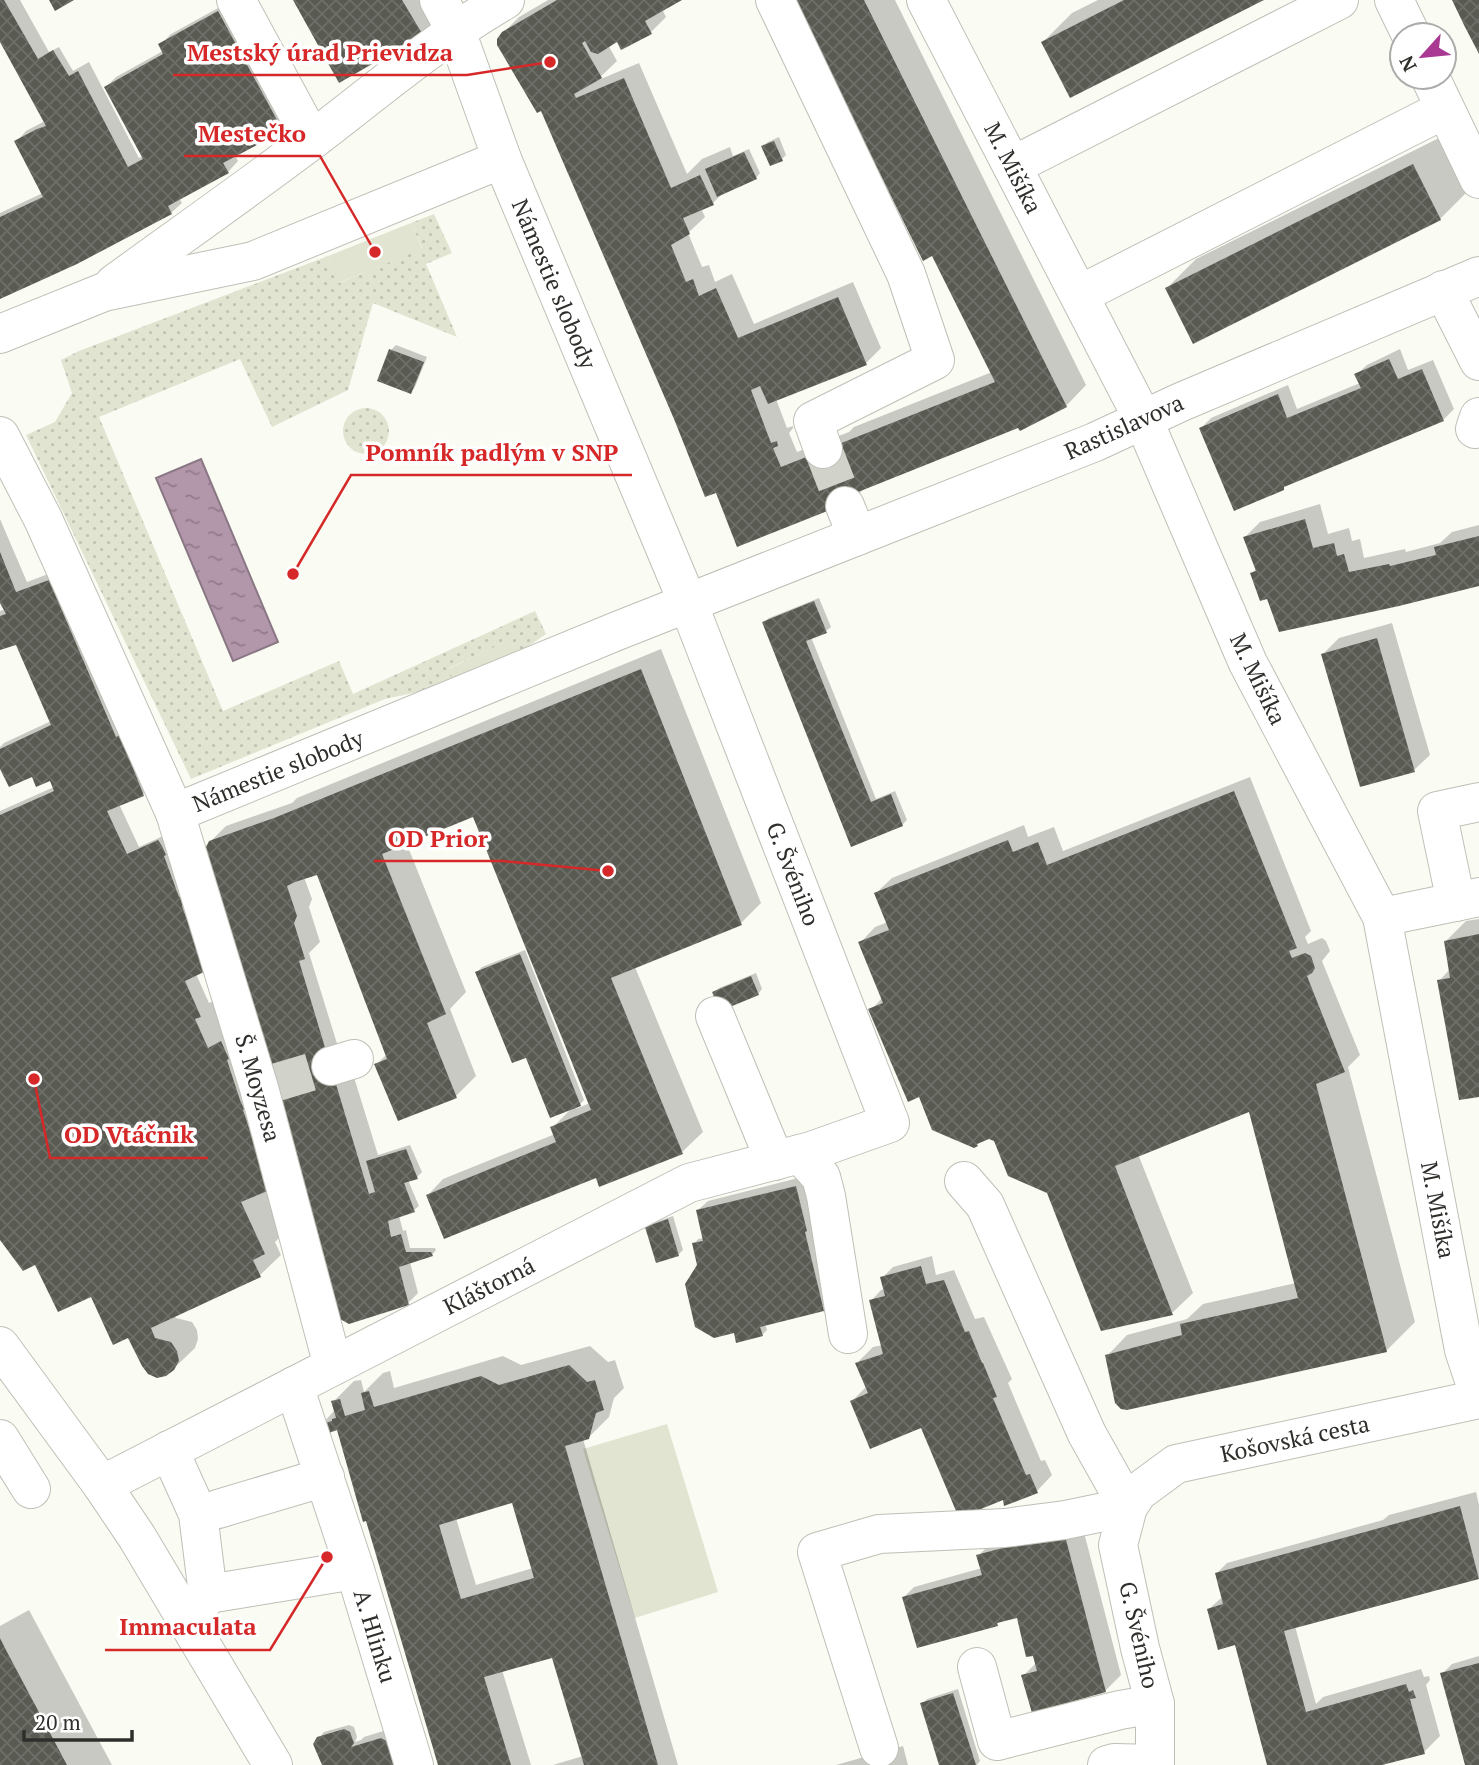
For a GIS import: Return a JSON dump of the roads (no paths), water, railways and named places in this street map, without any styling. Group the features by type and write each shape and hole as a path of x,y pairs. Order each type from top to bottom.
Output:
{"street":[{"path":"236,0 312,140"},
{"path":"104,292 312,140 393,76 447,15 474,18 505,0"},
{"path":"775,0 906,274 935,360 813,421 823,449"},
{"name":"M. Mišíka","path":"926,0 1143,419 1248,663 1382,917 1464,1350 1479,1397"},
{"path":"1012,166 1339,0"},
{"path":"1394,0 1404,21"},
{"name":"Námestie slobody","path":"447,15 502,159 692,614"},
{"path":"1079,295 1438,93 1479,179"},
{"path":"0,334 104,292 253,261 502,159"},
{"name":"Rastislavova","path":"766,572 851,521 1095,442 1479,276"},
{"path":"1443,290 1479,361"},
{"name":"Námestie slobody","path":"0,436 43,519 175,813 692,614 766,572"},
{"name":"G. Švéniho","path":"692,614 890,1123"},
{"path":"1382,917 1467,899 1437,811 1479,802"},
{"name":"Š. Moyzesa","path":"175,813 266,1085 333,1366"},
{"path":"715,1016 795,1155 821,1177 848,1334"},
{"name":"Kláštorná","path":"102,1485 689,1183 795,1155 890,1123"},
{"path":"879,1748 817,1552 879,1534 1005,1528 1065,1520 1128,1507 1087,1434 985,1205 964,1181"},
{"path":"0,1346 11,1387 102,1485 137,1537 198,1608 273,1765"},
{"path":"294,1386 355,1570"},
{"name":"Košovská cesta","path":"1128,1507 1138,1492 1176,1464 1479,1397"},
{"path":"0,1439 31,1489"},
{"path":"169,1450 198,1514 198,1608"},
{"path":"218,1509 325,1476"},
{"name":"G. Švéniho","path":"1128,1507 1118,1545 1155,1704 1155,1765"},
{"name":"A. Hlinku","path":"198,1608 355,1570 414,1765"},
{"path":"977,1667 997,1741 1120,1710 1155,1704 1172,1765"},
{"path":"1107,1765 1155,1765"}],"water":[{"path":"201,459 278,642 233,661 156,478"}],"tunnel":[{"path":"823,449 845,506"},
{"path":"274,1083 331,1066"}],"place":[{"name":"Mestský úrad Prievidza","path":"550,62"},
{"name":"Mestečko","path":"375,252"},
{"name":"Pomník padlým v SNP","path":"293,574"},
{"name":"OD Prior","path":"608,871"},
{"name":"OD Vtáčnik","path":"34,1079"},
{"name":"Immaculata","path":"327,1557"}]}
